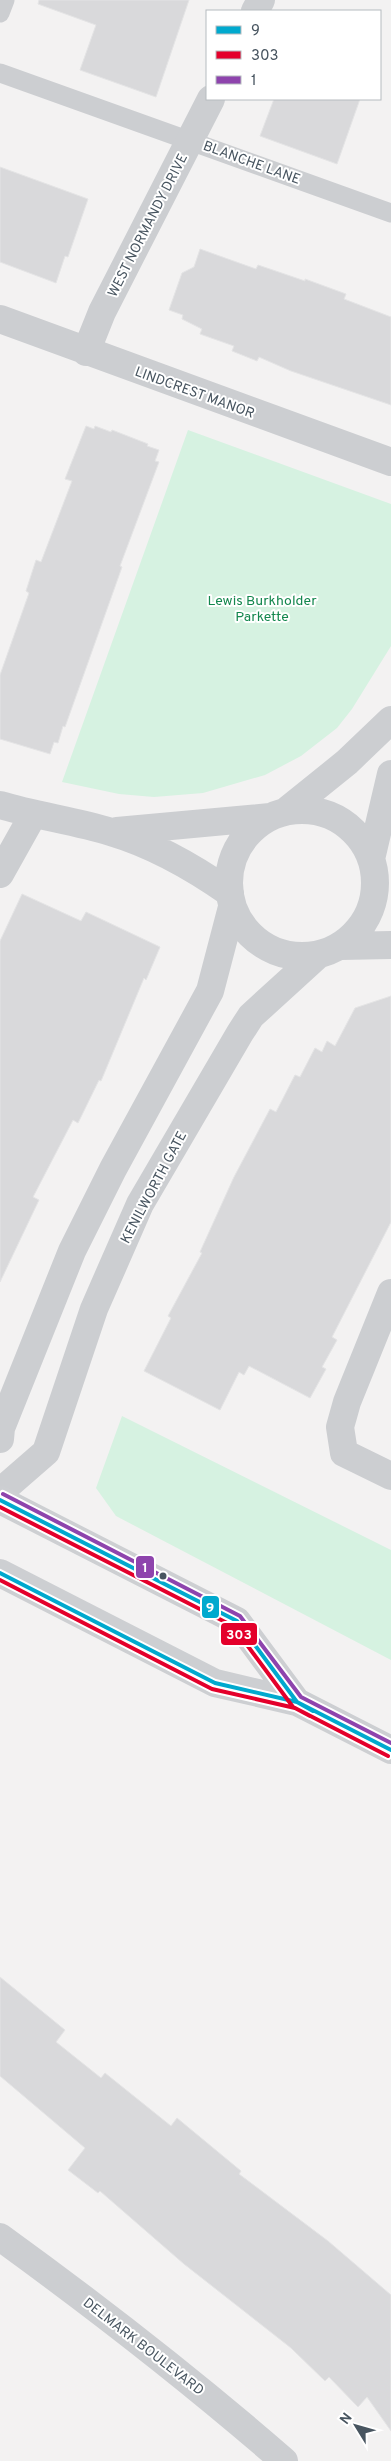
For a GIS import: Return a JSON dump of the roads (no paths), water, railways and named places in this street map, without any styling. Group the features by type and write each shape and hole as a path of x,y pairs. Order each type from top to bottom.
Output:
{"main road":[{"path":"0,1500 237,1621 297,1702"},
{"path":"0,1573 215,1683 297,1702 391,1750"}],"street":[{"name":"WEST NORMANDY DRIVE","path":"86,352 102,312 211,100"},
{"name":"LINDCREST MANOR","path":"2,326 86,352 391,462"},
{"path":"0,1439 1,1428 72,1251 113,1169 210,991 231,900 232,865 239,846 253,829 277,815 347,762 391,720"},
{"path":"330,950 359,929 372,908 375,883 379,871 391,774"},
{"path":"0,805 32,815 111,832 171,855 231,900 242,926 257,941 275,952 297,957 330,950 391,946"},
{"path":"111,832 277,815 306,810 327,814 346,824 361,840 379,871"},
{"path":"0,874 32,815"},
{"name":"KENILWORTH GATE","path":"0,1492 46,1452 94,1309 140,1204 240,1033 251,1016 330,950"},
{"path":"391,1293 346,1402 340,1427 344,1453 391,1476"},
{"name":"DELMARK BOULEVARD","path":"0,2237 79,2294 198,2388 284,2461"}],"lane":[{"path":"0,13 6,0"},
{"name":"BLANCHE LANE","path":"0,73 191,139 391,213"}],"park label":[{"name":"Lewis Burkholder Parkette","path":"262,608"}]}
